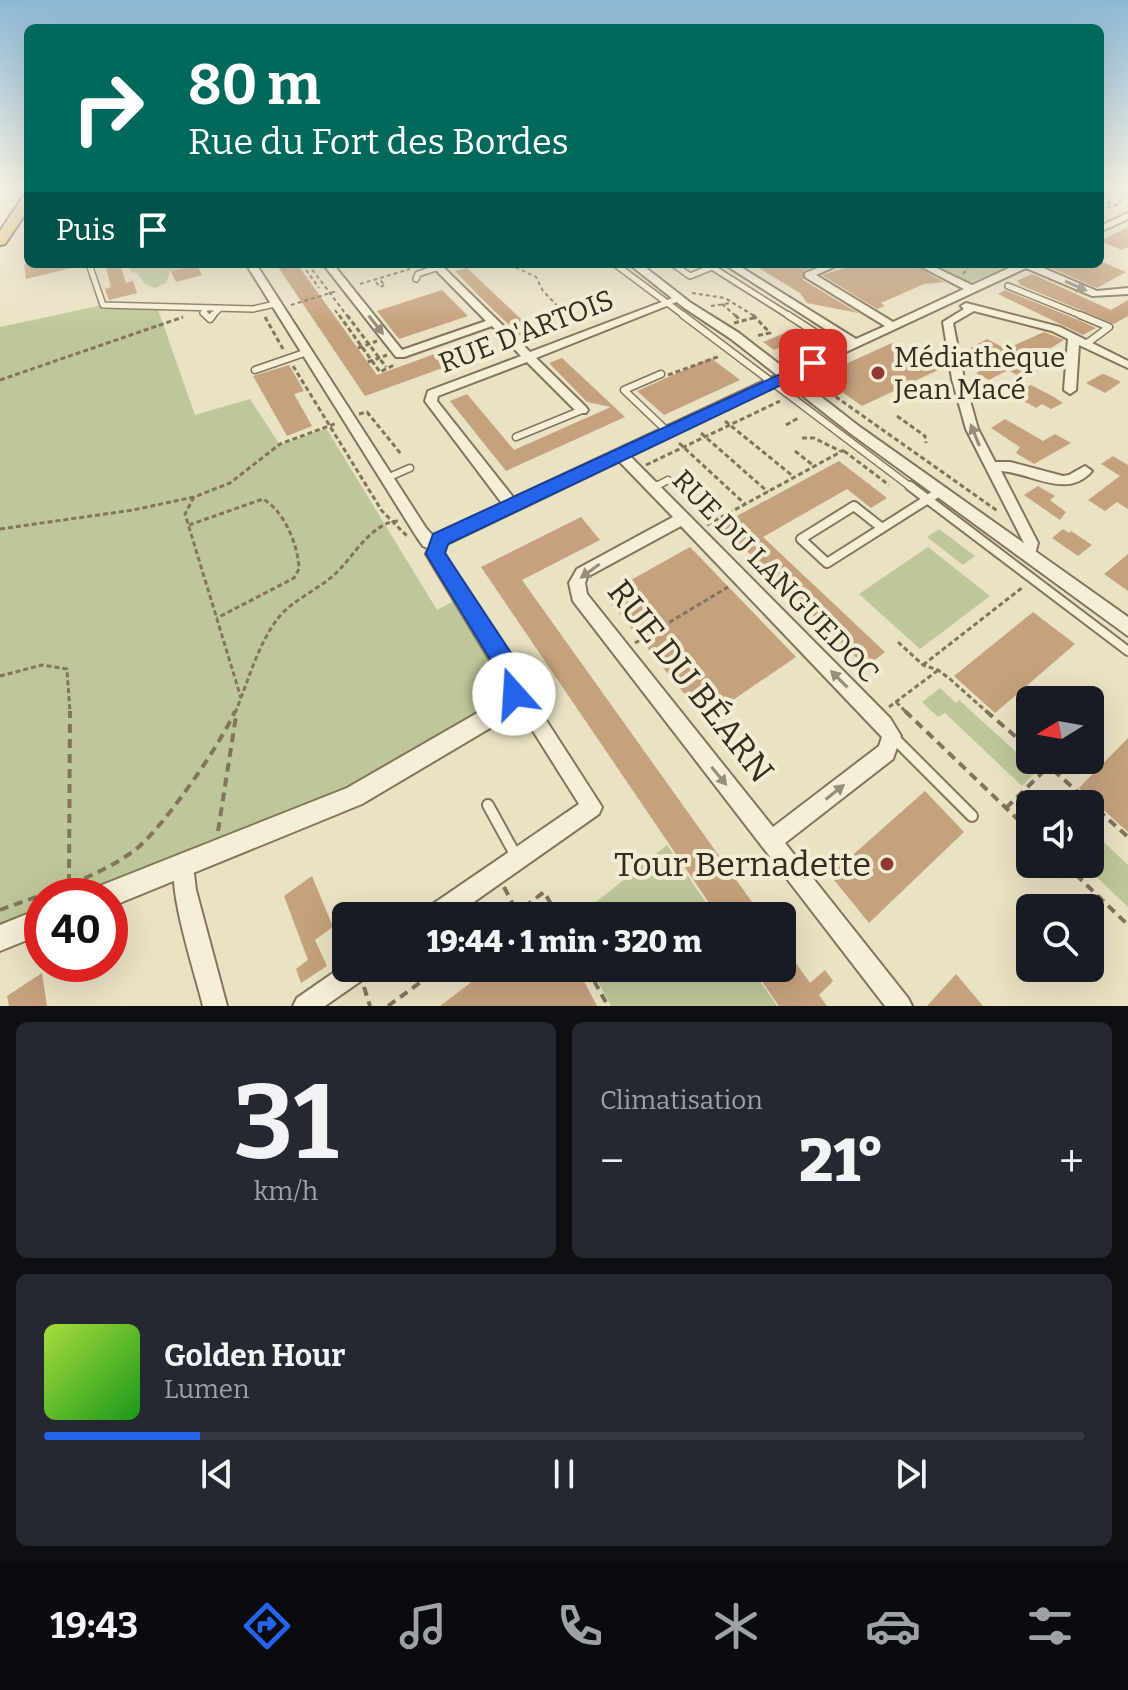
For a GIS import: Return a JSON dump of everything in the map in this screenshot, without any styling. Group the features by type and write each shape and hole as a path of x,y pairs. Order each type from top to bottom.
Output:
{"street":[{"path":"253,268 411,517 428,542 436,546"},
{"path":"332,268 349,285 398,357 494,322"},
{"path":"442,268 582,410"},
{"path":"639,268 678,299 735,336 779,380 933,496 1026,553 1128,628"},
{"path":"735,268 850,340"},
{"path":"826,268 808,275 893,326"},
{"path":"929,268 972,289"},
{"path":"128,887 384,781 500,711 514,694 511,672 435,554 440,540 620,454 674,437 850,340 893,326 1017,268"},
{"path":"1035,268 1096,294 1128,291"},
{"name":"RUE D'ARTOIS","path":"512,506 431,397 439,390 678,299"},
{"path":"951,299 972,308 1048,327 1128,365"},
{"path":"972,308 951,319 948,326 964,402 978,443 1031,543 1026,553"},
{"path":"1070,390 1074,338"},
{"name":"RUE DU LANGUEDOC","path":"620,454 877,716 892,736"},
{"path":"990,466 1010,467 1063,481 1072,480 1085,471"},
{"name":"RUE DU BÉARN","path":"682,519 582,573 577,583 579,596 900,1006"},
{"path":"455,902 592,807 531,711 522,698 514,694"},
{"path":"773,840 886,752 892,736"},
{"path":"183,866 185,890 215,1006"},
{"path":"0,938 24,928"},
{"path":"305,1006 340,982"}],"lane":[{"path":"90,268 103,305 279,309"},
{"path":"416,279 418,274 432,268"},
{"path":"622,268 678,299"},
{"path":"679,268 690,276 710,268"},
{"path":"714,268 819,335"},
{"path":"1008,286 1109,327 1086,344"},
{"path":"210,299 203,313 210,319 214,330"},
{"path":"210,319 220,308"},
{"path":"791,348 834,330"},
{"path":"255,370 307,352"},
{"path":"661,374 624,390 674,437"},
{"path":"516,437 582,410"},
{"path":"387,478 410,468"},
{"path":"653,488 668,480"},
{"path":"882,528 854,506 801,539 827,563 933,496 1128,651"},
{"path":"892,736 972,816"},
{"path":"488,805 517,859"}],"path":[{"path":"303,268 317,288 379,279 413,268"},
{"path":"311,268 386,367"},
{"path":"517,268 536,277 543,291 568,317"},
{"path":"374,280 380,287 385,285 379,279"},
{"path":"266,319 279,309 291,312 288,306 349,285"},
{"path":"678,299 710,292 734,302 757,317 770,333 750,337"},
{"path":"707,307 734,302"},
{"path":"359,303 333,311 380,372 388,369 386,367 398,357"},
{"path":"722,304 740,320"},
{"path":"0,380 204,308"},
{"path":"341,322 368,314"},
{"path":"732,324 757,317"},
{"path":"350,335 360,332"},
{"path":"360,348 386,338"},
{"path":"661,374 672,376 720,356"},
{"path":"370,361 398,357"},
{"path":"825,389 1007,517"},
{"path":"636,470 781,400"},
{"path":"0,529 133,510 194,497 230,483 280,444 367,412 401,454"},
{"path":"897,416 925,436 926,443"},
{"path":"786,425 802,417"},
{"path":"725,421 794,477"},
{"path":"701,433 768,492"},
{"path":"674,437 745,504"},
{"path":"700,537 707,534 701,528 842,451 814,438 802,438"},
{"path":"795,451 814,466"},
{"path":"194,497 186,509 189,525 242,700"},
{"path":"189,525 263,499 273,503 291,536 299,566 296,577 260,599 217,618"},
{"path":"83,878 136,849 177,801 237,712 269,632 281,614 334,575 373,533 392,521 411,517"},
{"path":"621,651 741,579"},
{"path":"923,665 1026,585"},
{"path":"898,642 923,665 938,670 1016,737"},
{"path":"0,676 42,663 55,663 67,669 70,696 69,878"},
{"path":"877,716 938,670"},
{"path":"896,702 1016,818"},
{"path":"217,852 237,712"},
{"path":"1006,808 1041,774"},
{"path":"1058,774 1076,790"},
{"path":"1104,815 1128,837"},
{"path":"497,873 509,902"},
{"path":"1079,878 1128,925"},
{"path":"530,902 544,892 550,902"},
{"path":"0,910 24,901"},
{"path":"388,1006 421,982"},
{"path":"595,982 608,1006"}],"green space":[{"path":"129,268 181,268 170,271 166,283 155,288"},
{"path":"937,268 1007,268 969,283"},
{"path":"103,305 157,307 195,415 250,399 280,445 326,428 437,610 463,596 514,694 384,781 128,887 128,878 24,878 24,928 0,938 0,327"},
{"path":"939,529 975,556 963,565 927,537"},
{"path":"928,547 990,596 920,649 859,594"},
{"path":"940,688 956,703 959,700 1016,752 1016,774 1034,774 1022,786 945,713 938,717 922,702"},
{"path":"1104,842 1128,865 1128,907 1098,878 1104,878"},
{"path":"667,845 706,902 596,902"},
{"path":"598,982 761,982 777,1006 611,1006"}],"building":[{"path":"1116,233 1128,233 1128,247 1122,250 1104,243 1104,239"},
{"path":"1104,263 1126,272 1097,288 1052,268 1104,268"},
{"path":"25,268 71,268 26,279"},
{"path":"106,268 121,268 126,283 133,281 137,293 109,300 105,289 111,287"},
{"path":"198,268 202,275 176,282 171,271"},
{"path":"279,268 300,268 377,375 440,352 451,365 365,396"},
{"path":"467,268 540,337 527,342 455,271"},
{"path":"759,268 810,268 803,271 803,280 858,313 807,303 800,293"},
{"path":"845,268 919,268 944,282 924,284 881,303 885,306 877,309 822,275"},
{"path":"1032,274 1111,310 1128,300 1128,316 1114,324 1018,284 1017,281"},
{"path":"442,290 468,316 399,339 377,311"},
{"path":"1005,290 1096,328 1083,335 998,294"},
{"path":"797,328 807,334 774,350 763,342"},
{"path":"1044,332 1064,340 1041,354 1055,361 1024,379 1008,370 989,380 976,373 989,366 976,358 981,355 970,348 987,339 1006,349"},
{"name":"Médiathèque Jean Macé","path":"892,343 938,370 862,406 819,376"},
{"path":"562,358 625,417 506,471 450,401 467,394 514,450 611,407 587,402 549,363"},
{"path":"711,358 740,380 664,415 637,391"},
{"path":"289,365 304,391 294,394 312,426 287,436 253,376"},
{"path":"1102,374 1121,382 1105,393 1086,383"},
{"path":"1031,385 1063,403 1051,409 1042,404 1036,408 1014,395"},
{"path":"1005,419 1043,441 1055,434 1071,443 1034,464 1016,453 1020,447 991,428"},
{"path":"1113,456 1128,465 1128,509 1117,502 1105,511 1088,500 1120,476 1101,464"},
{"path":"839,461 887,498 871,508 847,489 763,537 885,652 866,667 720,525"},
{"path":"1038,486 1055,496 1050,500 1066,512 1060,520 1024,495"},
{"path":"581,517 600,540 522,580 752,902 708,902 481,567"},
{"path":"1063,529 1092,545 1078,556 1052,538"},
{"path":"690,547 796,657 705,719 604,595"},
{"path":"1128,554 1128,591 1104,574"},
{"path":"1033,612 1075,644 1026,686 1016,686 1016,695 995,713 954,676"},
{"path":"1128,738 1128,832 1104,810 1104,790 1079,788 1093,774 1104,774 1104,762"},
{"name":"Tour Bernadette","path":"925,791 964,832 869,923 830,875"},
{"path":"312,876 332,925 315,940 327,966 301,983 296,969 308,960 284,896"},
{"path":"796,963 810,983 825,970 833,981 819,995 827,1006 779,1006 763,982 796,982"},
{"path":"956,974 983,1006 927,1006"},
{"path":"28,982 43,982 47,1006 9,1006 7,996"},
{"path":"472,982 584,982 597,1006 440,1006"}],"place":[{"name":"Médiathèque Jean Macé","path":"878,373"},
{"name":"Tour Bernadette","path":"887,864"}],"route":[{"path":"514,694 511,672 435,554 440,540 813,363"}]}
